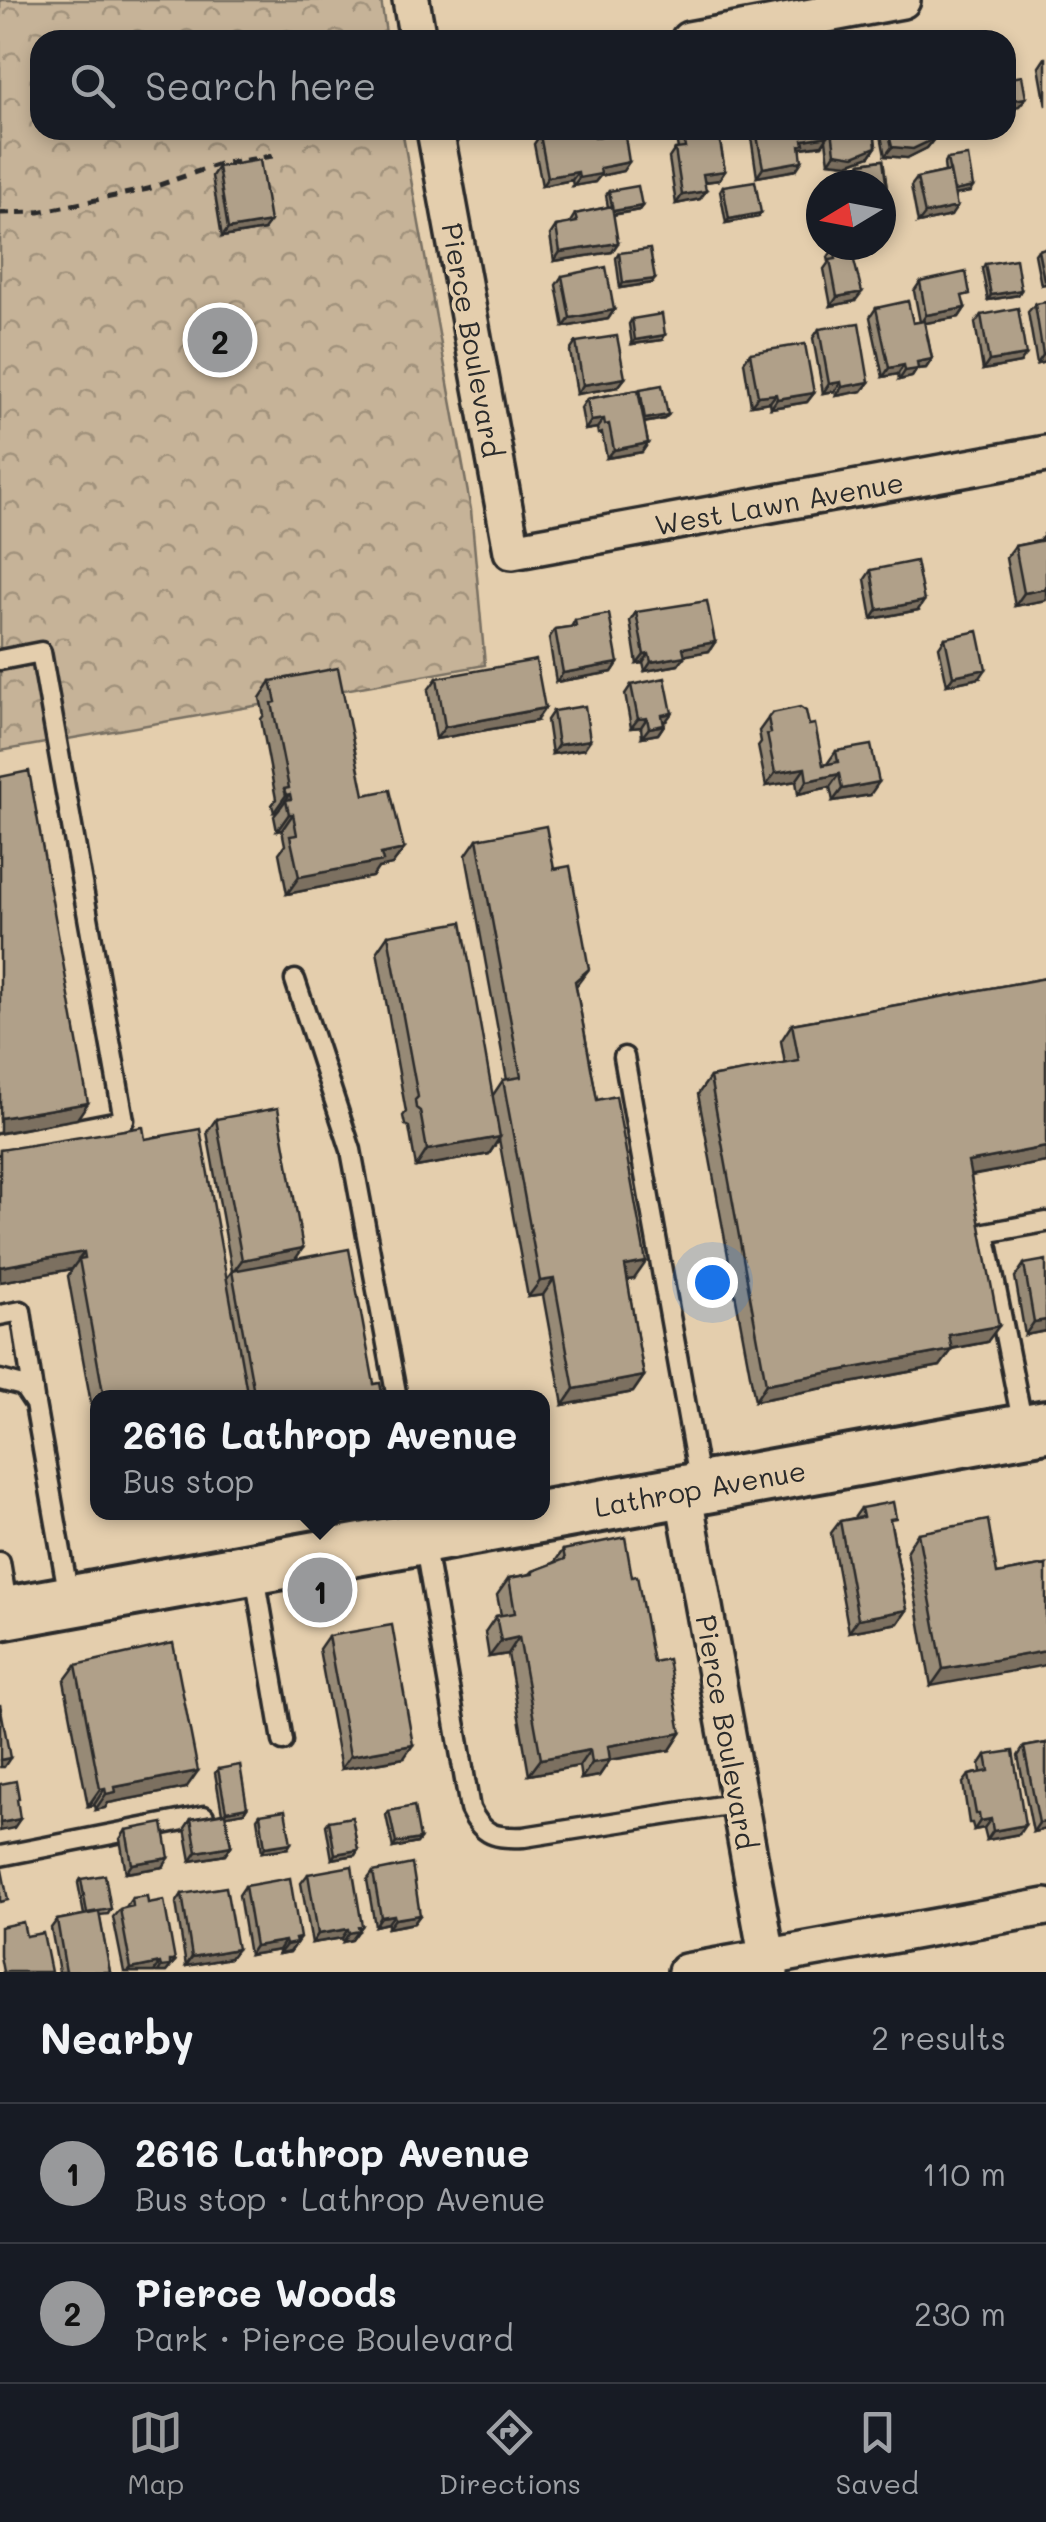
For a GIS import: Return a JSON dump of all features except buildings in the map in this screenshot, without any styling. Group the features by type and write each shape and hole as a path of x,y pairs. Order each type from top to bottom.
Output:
{"street":[{"path":"411,0 416,30"},
{"path":"743,30 902,0"},
{"name":"Pierce Boulevard","path":"437,140 512,551"},
{"name":"West Lawn Avenue","path":"512,551 1046,454"},
{"name":"Lathrop Avenue","path":"550,1508 692,1490 1035,1428"},
{"name":"Pierce Boulevard","path":"692,1490 769,1965"},
{"name":"Lathrop Avenue","path":"4,1614 254,1569 421,1525 460,1520"},
{"path":"686,1972 769,1965 1046,1907"}],"lane":[{"path":"0,660 41,652 124,1120 0,1144"},
{"path":"295,980 351,1150 396,1390"},
{"path":"624,1057 692,1490"},
{"path":"1035,1428 985,1233 1046,1222"},
{"path":"0,1314 21,1311 69,1602"},
{"path":"0,1380 23,1386 35,1404"},
{"path":"421,1525 470,1810 480,1829 496,1838 524,1837 740,1803"},
{"path":"0,1562 4,1614"},
{"path":"254,1569 283,1740"},
{"path":"0,1856 204,1816"}],"path":[{"path":"0,213 39,212 148,189 219,164 272,156"}],"green space":[{"path":"0,0 381,0 386,30 30,30 30,140 404,140 471,510 485,665 0,751"}],"place":[{"name":"Pierce Woods","path":"220,340"},
{"name":"2616 Lathrop Avenue","path":"320,1590"}]}
